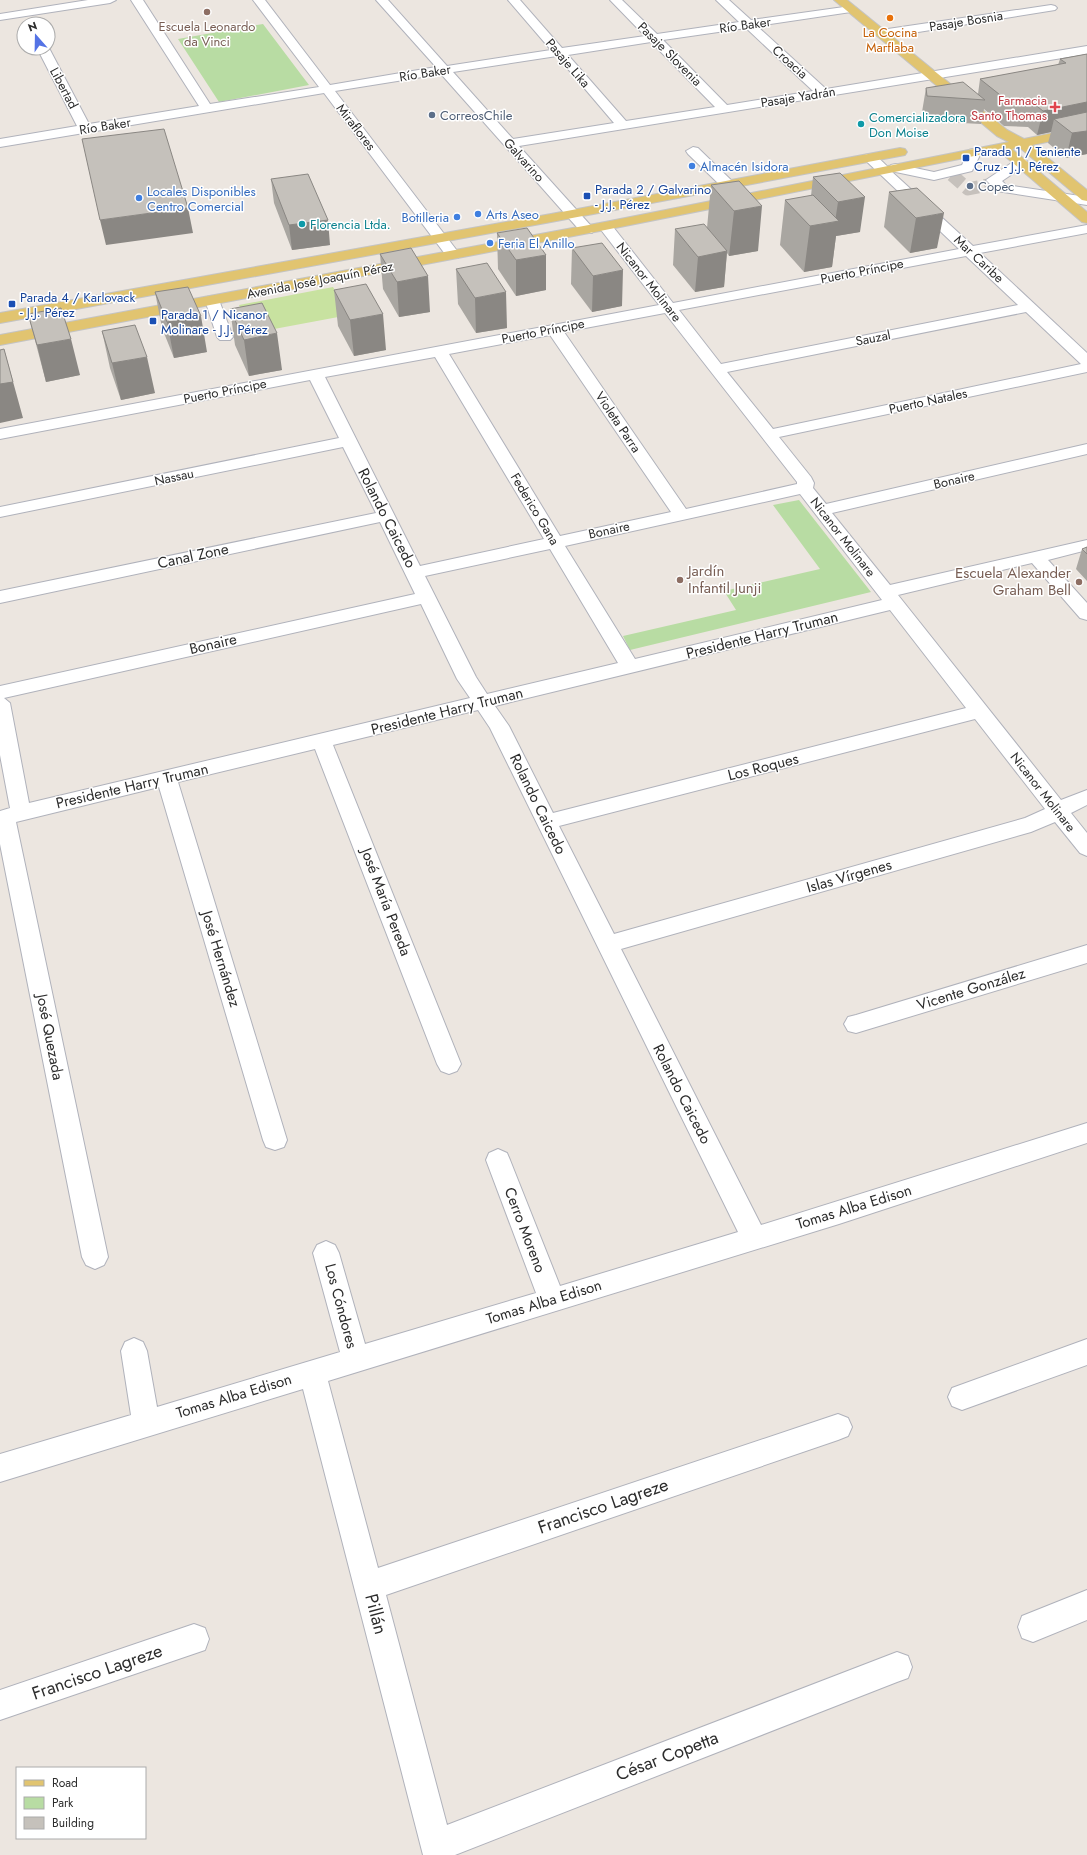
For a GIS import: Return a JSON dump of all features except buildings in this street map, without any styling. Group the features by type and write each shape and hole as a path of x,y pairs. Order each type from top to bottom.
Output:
{"main road":[{"path":"840,0 931,75 1002,140 1021,163 1087,219"},
{"name":"Avenida José Joaquín Pérez","path":"0,340 587,230 974,153 1002,140 1025,133 1087,119"},
{"name":"Avenida José Joaquín Pérez","path":"1025,133 1087,130"},
{"path":"1025,133 1087,198"},
{"name":"Avenida José Joaquín Pérez","path":"982,137 1002,140"},
{"name":"Avenida José Joaquín Pérez","path":"0,318 573,214 915,149"},
{"path":"262,270 271,289"}],"street":[{"path":"18,0 26,16"},
{"path":"0,17 110,0"},
{"path":"137,0 207,109"},
{"name":"Miraflores","path":"259,0 454,255"},
{"name":"Galvarino","path":"382,0 587,230"},
{"name":"Pasaje Lika","path":"514,0 623,125"},
{"name":"Pasaje Slovenia","path":"616,0 724,109"},
{"name":"Croacia","path":"722,0 824,93"},
{"name":"Pasaje Bosnia","path":"882,34 1051,8"},
{"name":"Río Baker","path":"0,143 443,70 851,9"},
{"name":"Pasaje Yadrán","path":"509,144 1087,50"},
{"name":"Libertad","path":"47,56 85,129"},
{"path":"693,151 727,184"},
{"path":"890,169 934,176 950,174 967,168 974,153"},
{"name":"Mar Caribe","path":"870,158 890,169 970,251 1087,361"},
{"path":"1021,163 993,180 992,184 1002,188 1087,201"},
{"name":"Nicanor Molinare","path":"605,226 805,481 806,484 804,488 1087,848"},
{"name":"Puerto Príncipe","path":"0,434 1087,229"},
{"path":"212,300 225,337"},
{"name":"Sauzal","path":"717,369 1029,307"},
{"name":"Violeta Parra","path":"554,329 681,514"},
{"name":"Federico Gana","path":"439,351 630,667"},
{"name":"Puerto Natales","path":"768,435 1087,367"},
{"name":"Rolando Caicedo","path":"315,374 415,573 466,679 499,726 754,1238"},
{"name":"Nassau","path":"0,512 349,442"},
{"name":"Bonaire","path":"822,510 1087,449"},
{"name":"Bonaire","path":"415,573 804,488"},
{"name":"Canal Zone","path":"0,597 386,516"},
{"name":"Presidente Harry Truman","path":"9,816 630,667 1036,557 1087,545"},
{"path":"1036,557 1087,614"},
{"name":"Bonaire","path":"0,692 426,597"},
{"name":"José Quezada","path":"0,703 9,816 95,1257"},
{"name":"Los Roques","path":"546,822 980,711"},
{"name":"José María Pereda","path":"322,741 449,1064"},
{"name":"José Hernández","path":"167,778 275,1140"},
{"name":"Islas Vírgenes","path":"608,944 1031,824 1045,819 1069,804 1087,797"},
{"name":"Vicente González","path":"856,1024 1087,954"},
{"name":"Tomas Alba Edison","path":"0,1468 754,1238 1087,1133"},
{"name":"Cerro Moreno","path":"498,1160 552,1300"},
{"name":"Los Cóndores","path":"326,1253 356,1360"},
{"path":"134,1352 146,1423"},
{"path":"962,1397 1087,1352"},
{"name":"Pillán","path":"312,1372 438,1850"},
{"name":"Francisco Lagreze","path":"368,1586 838,1427"},
{"path":"1033,1627 1087,1605"},
{"name":"Francisco Lagreze","path":"0,1705 194,1639"},
{"name":"César Copetta","path":"438,1850 897,1667"}],"green space":[{"path":"263,24 309,85 219,102 178,39"},
{"path":"333,287 349,315 252,333 239,305"},
{"path":"799,500 871,592 630,650 623,636 736,610 724,591 820,569 773,505"}],"tunnel":[{"path":"952,175 968,189 987,185"}],"place":[{"name":"Escuela Leonardo da Vinci","path":"207,12"},
{"name":"La Cocina Marflaba","path":"890,18"},
{"name":"Farmacia Santo Thomas","path":"1055,107"},
{"name":"CorreosChile","path":"432,115"},
{"name":"Comercializadora Don Moise","path":"861,124"},
{"name":"Parada 1 / Teniente Cruz - J.J. Pérez","path":"966,158"},
{"name":"Almacén Isidora","path":"692,166"},
{"name":"Copec","path":"970,186"},
{"name":"Parada 2 / Galvarino - J.J. Pérez","path":"587,196"},
{"name":"Locales Disponibles Centro Comercial","path":"139,198"},
{"name":"Arts Aseo","path":"478,214"},
{"name":"Botilleria","path":"457,217"},
{"name":"Florencia Ltda.","path":"302,224"},
{"name":"Feria El Anillo","path":"490,243"},
{"name":"Parada 4 / Karlovack - J.J. Pérez","path":"12,304"},
{"name":"Parada 1 / Nicanor Molinare - J.J. Pérez","path":"153,321"},
{"name":"Jardín Infantil Junji","path":"680,580"},
{"name":"Escuela Alexander Graham Bell","path":"1079,582"}]}
